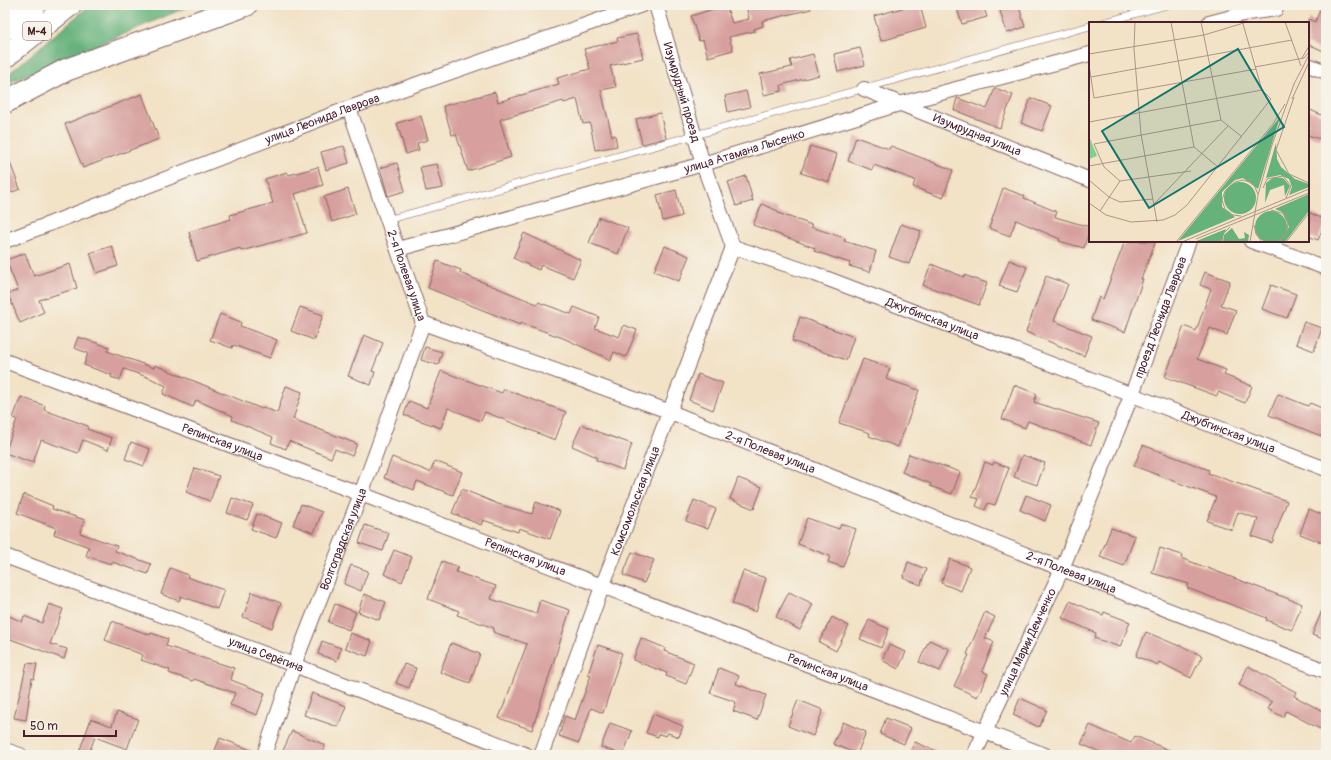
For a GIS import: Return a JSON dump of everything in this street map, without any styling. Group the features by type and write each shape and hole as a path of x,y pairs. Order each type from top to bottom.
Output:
{"main road":[{"path":"5,13 15,5"},
{"name":"М-4","path":"5,29 35,5"},
{"name":"М-4","path":"5,57 70,5"},
{"path":"5,102 66,70 246,5"}],"street":[{"name":"улица Леонида Лаврова","path":"5,241 349,108 642,5"},
{"name":"Изумрудный проезд","path":"656,5 694,136 733,247"},
{"path":"1213,22 1277,7"},
{"path":"1271,22 1277,7"},
{"name":"улица Атамана Лысенко","path":"398,249 703,164 899,104 1089,54"},
{"path":"1309,65 1326,72"},
{"name":"Изумрудная улица","path":"864,89 1089,180"},
{"name":"2-я Полевая улица","path":"349,108 423,322 668,411 1062,570 1326,671"},
{"name":"проезд Леонида Лаврова","path":"1132,394 1189,242"},
{"path":"1254,242 1326,268"},
{"name":"Джугбинская улица","path":"733,247 823,277 1132,394"},
{"name":"Комсомольская улица","path":"541,755 602,586 668,411 733,247"},
{"name":"Волгоградская улица","path":"264,755 294,665 361,494 423,322"},
{"name":"Репинская улица","path":"5,361 361,494 1045,755"},
{"name":"Джубгинская улица","path":"1132,394 1326,469"},
{"name":"улица Марии Демченко","path":"974,755 1062,570 1132,394"},
{"name":"улица Серёгина","path":"5,556 527,755"},
{"path":"5,750 20,755"}],"lane":[{"path":"1106,22 1166,5"},
{"path":"387,220 1089,26"}],"green space":[{"path":"90,5 192,5 5,84 5,77"}],"building":[{"path":"726,5 732,23 749,19 746,5 810,5 811,9 762,21 763,26 754,29 755,31 729,37 733,50 708,57 703,40 699,41 691,16"},
{"path":"913,5 920,5 926,28 881,41 874,16"},
{"path":"956,5 983,5 987,17 962,24"},
{"path":"1322,5 1326,5 1326,52 1309,44 1308,19 1315,22"},
{"path":"1019,6 1025,27 1007,33 1000,11"},
{"path":"637,34 643,58 610,66 616,87 601,90 612,136 615,135 617,146 595,150 590,123 583,124 577,99 564,103 563,101 501,119 500,120 511,157 468,171 456,134 452,135 443,106 495,92 498,102 559,84 557,78 590,69 584,49 618,41 617,38"},
{"path":"860,48 865,65 838,72 834,54"},
{"path":"813,54 819,75 781,85 782,91 764,95 760,74 792,67 790,60"},
{"path":"995,88 1013,95 1000,128 954,110 957,98 987,109"},
{"path":"746,91 750,107 728,112 725,96"},
{"path":"142,94 159,139 83,168 65,124"},
{"path":"1031,98 1052,106 1042,131 1021,123"},
{"path":"1309,109 1326,117 1326,122 1319,139 1309,135"},
{"path":"660,113 666,138 642,144 636,119"},
{"path":"421,116 428,140 417,143 419,150 406,154 397,123"},
{"path":"856,137 889,149 891,146 953,170 943,198 913,187 915,180 874,165 872,170 848,161"},
{"path":"344,146 349,163 326,170 321,152"},
{"path":"810,146 837,154 829,182 801,173"},
{"path":"6,152 20,189 5,195 5,153"},
{"path":"397,163 405,191 388,196 380,168"},
{"path":"437,164 443,188 426,191 420,167"},
{"path":"318,167 323,185 295,194 307,233 241,251 240,248 197,261 189,232 231,219 230,215 273,203 265,179 287,172 289,175"},
{"path":"746,176 753,201 736,206 728,182"},
{"path":"1003,188 1025,196 1024,198 1057,212 1055,217 1089,227 1089,230 1084,248 1059,241 1060,239 1016,220 1010,236 989,228"},
{"path":"348,189 356,214 332,222 324,197"},
{"path":"676,190 682,216 663,221 657,195"},
{"path":"762,204 778,211 778,213 812,225 811,227 845,238 844,241 876,251 870,272 849,266 850,263 814,251 815,248 753,225"},
{"path":"1309,212 1326,220 1318,240 1309,236"},
{"path":"599,217 628,228 618,254 589,243"},
{"path":"901,224 921,231 909,264 889,257"},
{"path":"524,233 581,260 573,278 541,265 539,270 513,258"},
{"path":"1125,242 1156,242 1141,279 1143,279 1125,332 1091,320 1099,297 1103,299"},
{"path":"112,246 118,266 97,273 90,253"},
{"path":"665,246 689,256 679,281 654,271"},
{"path":"25,253 34,276 70,264 77,288 39,300 44,312 20,323 8,294 18,290 6,260"},
{"path":"1009,260 1027,267 1017,292 999,286"},
{"path":"437,261 461,270 460,273 537,304 538,302 571,314 574,307 599,317 595,328 619,337 624,325 637,330 626,357 614,352 611,360 563,338 521,323 520,325 428,288"},
{"path":"931,264 964,277 964,275 987,283 979,305 923,285"},
{"path":"1205,272 1230,281 1221,305 1236,310 1227,335 1210,328 1197,359 1226,370 1224,375 1252,386 1245,403 1218,392 1217,396 1165,377 1184,326 1196,331 1211,289 1200,285"},
{"path":"1046,276 1068,284 1054,321 1092,336 1084,356 1026,332"},
{"path":"1271,285 1296,294 1287,318 1262,309"},
{"path":"300,307 323,315 314,340 291,331"},
{"path":"220,314 241,322 240,326 277,340 270,358 233,345 232,348 210,340"},
{"path":"800,317 854,337 846,360 792,341"},
{"path":"1304,322 1322,328 1314,351 1296,344"},
{"path":"364,335 383,343 372,371 375,372 371,385 348,376"},
{"path":"78,337 109,347 107,351 154,368 155,365 262,409 263,407 277,413 286,386 302,392 293,419 357,444 352,456 335,449 331,458 289,441 286,449 271,443 273,437 232,420 233,416 196,400 193,407 163,394 166,386 150,378 124,369 120,380 111,377 112,375 84,365 88,353 74,348"},
{"path":"425,347 442,352 438,365 421,360"},
{"path":"863,359 890,368 886,379 919,390 898,447 869,436 870,433 839,423"},
{"path":"441,371 502,393 504,389 566,412 555,440 485,412 481,421 448,408 441,428 404,415 409,401 427,408"},
{"path":"698,374 723,383 713,410 689,400"},
{"path":"1014,385 1037,394 1034,402 1099,423 1091,445 1028,421 1025,428 1002,419"},
{"path":"1278,394 1308,406 1310,403 1326,410 1326,438 1269,415"},
{"path":"21,397 45,406 44,410 88,426 87,429 112,438 108,450 83,440 78,453 41,440 33,463 5,453 17,419 13,418"},
{"path":"582,424 598,432 632,444 623,470 596,460 597,457 572,446"},
{"path":"131,442 150,449 144,466 125,459"},
{"path":"1143,445 1209,470 1208,473 1287,501 1272,543 1252,536 1258,519 1238,512 1232,530 1207,521 1216,497 1134,466"},
{"path":"909,454 960,472 952,494 930,486 931,484 902,472"},
{"path":"1022,455 1045,463 1037,485 1014,477"},
{"path":"392,457 430,472 435,461 462,472 453,495 417,481 414,490 384,478"},
{"path":"985,462 993,465 994,462 1009,468 995,505 988,503 985,510 976,506 979,499 972,497"},
{"path":"195,468 219,476 210,501 186,492"},
{"path":"738,478 762,487 754,509 730,499"},
{"path":"462,489 498,504 532,514 536,502 560,511 550,539 519,528 518,532 483,520 481,525 452,513"},
{"path":"24,494 53,506 52,509 85,520 80,533 117,546 115,551 151,564 148,574 112,562 111,564 86,556 89,547 54,534 56,528 17,513"},
{"path":"1026,495 1051,505 1045,521 1020,510"},
{"path":"232,498 253,505 247,520 227,513"},
{"path":"694,500 716,509 708,529 686,521"},
{"path":"301,504 322,512 314,533 293,525"},
{"path":"1309,509 1326,516 1326,544 1300,534"},
{"path":"257,514 282,523 276,538 251,529"},
{"path":"807,518 839,529 841,524 856,529 843,567 828,562 830,556 798,544"},
{"path":"365,525 389,533 383,551 359,543"},
{"path":"1111,528 1135,536 1124,566 1100,557"},
{"path":"1160,548 1182,555 1181,558 1302,604 1292,630 1266,620 1267,618 1187,588 1189,584 1152,573"},
{"path":"394,550 412,557 402,582 384,574"},
{"path":"632,552 654,560 644,583 623,575"},
{"path":"950,559 970,567 961,591 941,583"},
{"path":"442,561 458,567 456,572 496,586 491,599 536,614 540,600 570,610 532,730 499,718 527,644 493,632 494,628 457,615 459,611 428,599"},
{"path":"908,562 926,569 921,585 903,578"},
{"path":"351,565 368,571 361,591 344,584"},
{"path":"170,568 188,575 187,577 224,590 217,609 181,596 179,601 161,594"},
{"path":"743,571 766,578 756,612 732,604"},
{"path":"252,592 281,603 272,628 243,617"},
{"path":"789,592 813,604 800,630 776,617"},
{"path":"364,594 386,602 379,620 358,612"},
{"path":"1070,601 1103,615 1104,612 1130,622 1120,647 1094,638 1096,633 1062,618"},
{"path":"1326,601 1326,640 1312,635"},
{"path":"49,604 63,609 50,644 67,649 64,659 5,637 5,614 22,622 24,616 42,623"},
{"path":"335,604 356,612 349,630 328,622"},
{"path":"985,612 995,617 985,638 994,642 982,671 988,674 977,697 954,686 969,655 967,654"},
{"path":"832,617 849,626 836,651 819,642"},
{"path":"869,620 889,629 881,648 860,639"},
{"path":"112,621 150,635 151,633 168,639 166,646 234,668 231,680 265,693 257,715 230,705 235,693 194,679 193,681 169,673 170,670 141,660 143,655 105,640"},
{"path":"1146,632 1179,646 1180,645 1202,656 1191,678 1159,662 1158,665 1136,656"},
{"path":"350,633 372,641 367,656 345,648"},
{"path":"641,638 665,648 664,651 694,663 686,684 666,676 667,673 633,660"},
{"path":"929,640 949,649 940,671 919,662"},
{"path":"322,641 341,648 337,661 318,654"},
{"path":"451,643 480,654 470,683 440,672"},
{"path":"598,645 622,653 603,713 591,708 579,743 559,736 565,716 575,720 591,675 588,674"},
{"path":"889,645 906,652 898,669 882,660"},
{"path":"27,663 37,664 34,679 32,678 26,720 14,718"},
{"path":"404,664 416,668 409,688 396,683"},
{"path":"1248,666 1296,692 1294,696 1326,713 1326,717 1320,729 1286,711 1283,717 1268,709 1272,702 1239,685"},
{"path":"719,668 739,676 736,684 766,695 757,720 733,711 736,702 710,693"},
{"path":"312,693 346,706 338,727 304,715"},
{"path":"1020,698 1047,710 1039,727 1013,715"},
{"path":"798,700 823,710 813,736 788,726"},
{"path":"117,712 138,719 127,749 95,737 88,755 78,755 91,719 112,726"},
{"path":"653,714 683,726 679,737 668,733 666,736 659,734 658,737 646,733"},
{"path":"886,718 911,728 904,744 880,734"},
{"path":"843,722 866,732 857,754 833,744"},
{"path":"610,723 632,731 623,755 601,747"},
{"path":"1090,725 1131,743 1135,736 1181,755 1107,755 1081,744"},
{"path":"292,731 325,745 321,755 281,755"},
{"path":"220,738 256,752 256,755 213,755"},
{"path":"915,742 945,755 909,755"}]}
